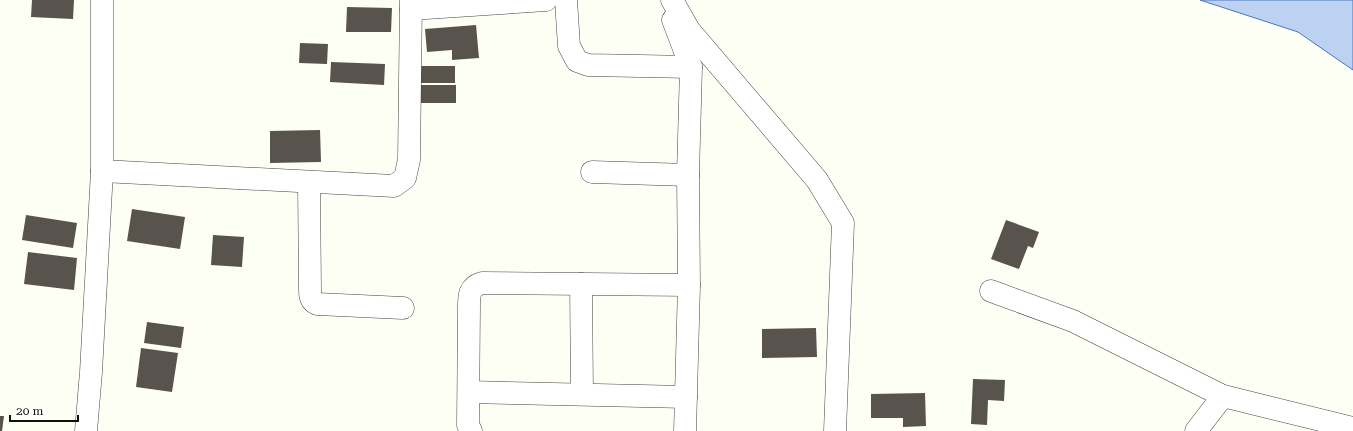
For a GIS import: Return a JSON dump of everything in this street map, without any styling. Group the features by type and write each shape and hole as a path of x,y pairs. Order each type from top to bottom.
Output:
{"street":[{"path":"86,431 91,372 102,171 102,0"},
{"path":"102,171 308,183 394,186 405,178 409,160 411,4 546,0"},
{"path":"566,0 569,46 577,61 588,65 691,67"},
{"path":"658,0 672,16 691,67 688,175 689,285 686,431"},
{"path":"672,0 689,30 817,180 843,223 835,431"},
{"path":"592,172 688,175"},
{"path":"308,183 310,298 313,302 317,304 403,308"},
{"path":"471,431 468,425 469,292 475,285 482,283 689,285"},
{"path":"581,284 582,394"},
{"path":"991,291 1073,321 1223,396 1353,428"},
{"path":"469,392 686,397"},
{"path":"1196,431 1223,396"}],"water":[{"path":"1200,0 1353,0 1353,70 1298,32"}],"building":[{"path":"32,0 74,0 73,19 31,17"},
{"path":"347,7 392,8 391,32 346,32"},
{"path":"476,25 479,58 452,60 452,50 427,52 425,29"},
{"path":"300,43 328,44 327,64 299,63"},
{"path":"331,62 385,64 384,85 330,82"},
{"path":"412,66 455,66 455,83 412,83"},
{"path":"417,85 456,85 456,103 417,103"},
{"path":"320,130 321,162 270,163 270,131"},
{"path":"132,209 185,217 180,249 127,241"},
{"path":"26,215 77,223 73,248 22,240"},
{"path":"1006,220 1039,232 1033,248 1028,246 1019,269 991,259"},
{"path":"213,235 244,237 242,267 211,265"},
{"path":"28,252 77,258 74,290 24,284"},
{"path":"147,322 184,327 181,348 144,343"},
{"path":"816,328 817,357 762,358 762,329"},
{"path":"141,348 178,353 172,392 136,387"},
{"path":"973,379 1005,380 1004,401 988,400 987,425 971,424"},
{"path":"925,393 926,426 903,427 903,418 871,418 871,394"},
{"path":"0,416 4,416 2,431 0,431"}]}
